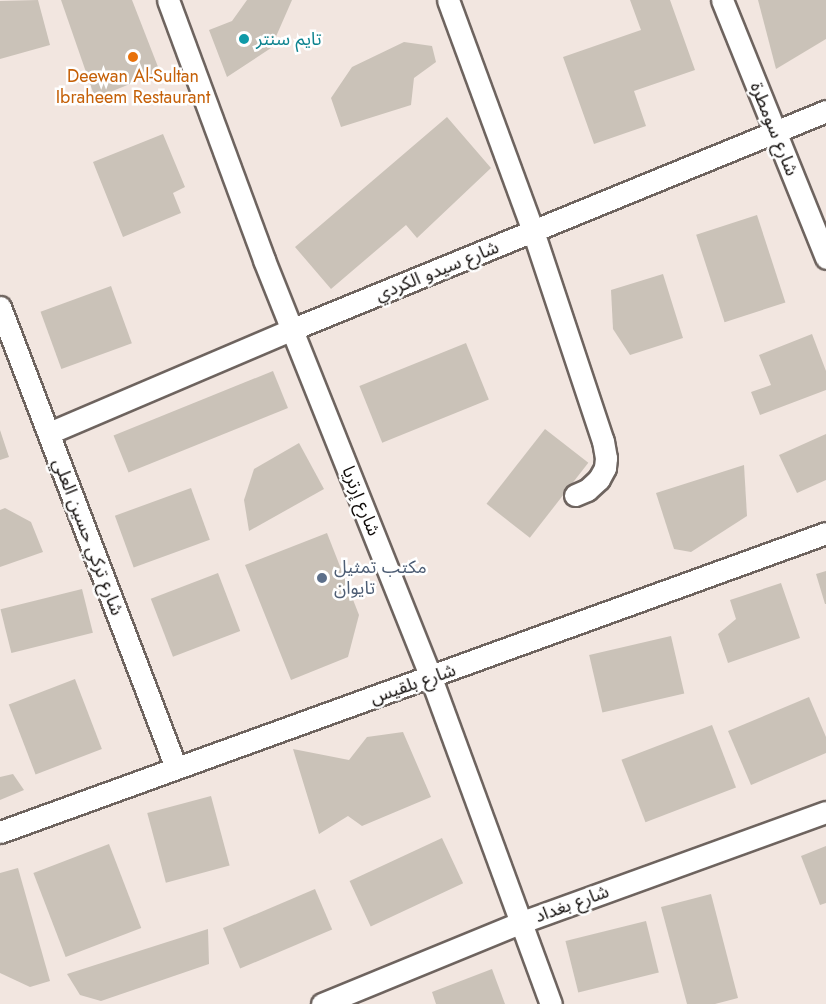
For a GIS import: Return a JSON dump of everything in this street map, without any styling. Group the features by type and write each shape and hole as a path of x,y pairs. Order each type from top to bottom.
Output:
{"street":[{"name":"شارع إرتريا","path":"168,0 264,260 431,678 551,1004"},
{"path":"448,0 533,231 606,458 599,479 587,490 575,495"},
{"name":"شارع سومطرة","path":"722,0 826,258"},
{"name":"شارع سيدو الكردي","path":"49,433 293,329 826,111"},
{"name":"شارع تركي حسين العلي","path":"0,307 176,767"},
{"name":"شارع بلقيس","path":"0,832 826,534"},
{"name":"شارع بغداد","path":"322,1004 522,922 826,812"}],"building":[{"path":"38,0 50,45 0,59 0,1"},
{"path":"61,0 132,0 160,72 95,98"},
{"name":"تايم سنتر","path":"247,0 292,0 271,48 227,77 209,30 232,21"},
{"path":"630,0 670,0 695,70 634,91 646,126 594,144 563,57 641,30"},
{"path":"758,0 826,0 826,39 776,69"},
{"path":"404,42 432,46 436,62 414,78 411,105 341,127 331,98 352,67"},
{"path":"447,117 491,168 417,238 406,225 331,289 295,247"},
{"path":"163,134 185,187 173,193 181,213 123,237 93,162"},
{"path":"757,215 785,302 725,322 696,235"},
{"path":"663,274 683,338 630,355 613,329 611,290"},
{"path":"111,286 132,343 61,369 41,312"},
{"path":"812,334 826,371 826,390 760,415 751,392 771,385 759,355"},
{"path":"466,343 489,400 382,443 359,386"},
{"path":"273,371 288,408 129,473 114,435"},
{"path":"545,429 588,463 530,538 487,504"},
{"path":"0,430 9,457 0,460"},
{"path":"826,434 826,480 797,493 779,455"},
{"path":"299,443 324,489 249,531 244,500 254,469"},
{"path":"744,465 747,516 691,552 674,549 656,493"},
{"path":"191,488 210,540 134,567 115,516"},
{"path":"5,508 31,522 43,552 0,567 0,510"},
{"path":"327,533 359,615 348,657 291,680 245,565"},
{"path":"826,571 826,604 825,604 816,574"},
{"path":"218,573 240,631 173,657 151,599"},
{"path":"781,583 800,638 728,663 718,634 736,619 730,600"},
{"path":"82,589 93,633 11,653 0,609"},
{"path":"671,636 684,693 602,712 589,655"},
{"path":"75,679 102,749 36,774 9,704"},
{"path":"809,697 826,737 826,753 751,785 728,731"},
{"path":"712,725 736,788 645,822 621,760"},
{"path":"403,732 431,797 362,826 348,816 319,834 293,749 349,760 367,737"},
{"path":"13,774 24,790 0,800 0,777"},
{"path":"211,796 230,866 166,883 147,813"},
{"path":"442,838 463,883 371,926 350,881"},
{"path":"109,844 141,928 66,957 33,873"},
{"path":"826,846 826,903 820,905 801,856"},
{"path":"18,868 50,981 30,987 0,973 0,873"},
{"path":"315,889 332,930 240,969 223,928"},
{"path":"711,894 738,998 715,1004 687,1004 661,907"},
{"path":"646,921 659,972 578,993 565,941"},
{"path":"208,929 209,964 101,1001 80,995 67,974"},
{"path":"492,969 505,1004 436,1004 432,992"}],"place":[{"name":"تايم سنتر","path":"244,39"},
{"name":"Deewan Al-Sultan Ibraheem Restaurant","path":"133,57"},
{"name":"مكتب تمثيل تايوان","path":"322,578"}]}
